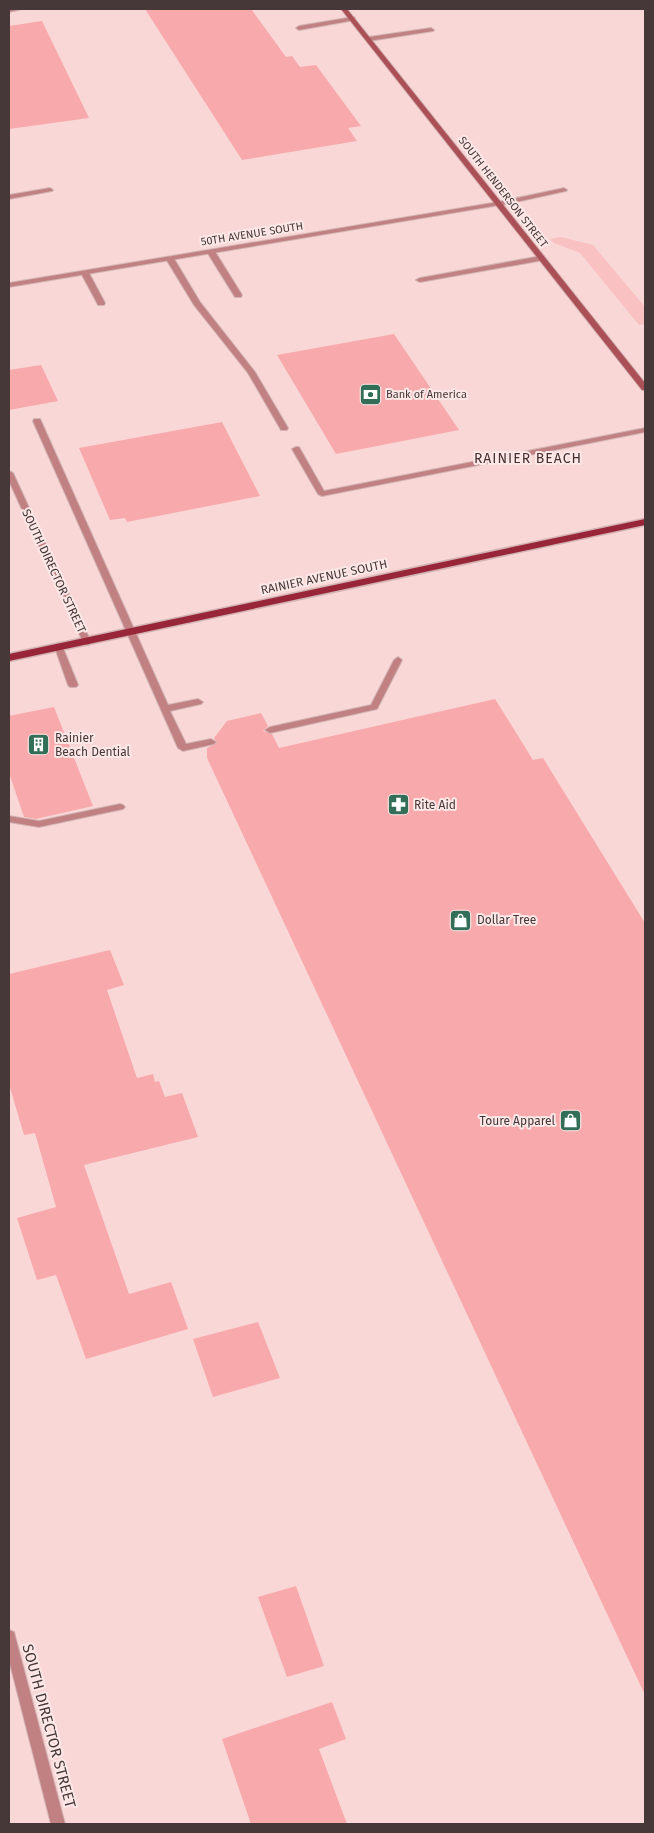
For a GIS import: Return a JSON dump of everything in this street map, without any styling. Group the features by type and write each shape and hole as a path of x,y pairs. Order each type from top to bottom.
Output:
{"main road":[{"name":"SOUTH HENDERSON STREET","path":"344,9 645,388"},
{"name":"RAINIER AVENUE SOUTH","path":"9,658 645,522"}],"street":[{"path":"9,10 19,9"},
{"path":"299,28 353,19"},
{"path":"369,39 431,30"},
{"path":"9,197 50,190"},
{"name":"50TH AVENUE SOUTH","path":"9,285 498,204 564,190"},
{"path":"211,252 238,295"},
{"path":"420,280 541,258"},
{"path":"170,259 197,303 251,372 284,428"},
{"path":"86,272 102,303"},
{"path":"37,421 183,748 211,742"},
{"path":"296,449 322,494 645,430"},
{"name":"SOUTH DIRECTOR STREET","path":"9,473 87,642"},
{"path":"59,648 73,685"},
{"path":"270,730 374,707 398,660"},
{"path":"165,709 198,702"},
{"path":"9,819 39,824 120,807"},
{"name":"SOUTH DIRECTOR STREET","path":"9,1636 58,1824"}],"shaded area":[{"path":"561,237 593,245 645,307 645,324 639,325 580,253 554,243 550,239"}],"building":[{"path":"145,9 251,9 286,57 292,56 300,67 316,65 361,126 348,128 357,141 242,160"},
{"path":"42,21 89,118 9,129 9,26"},
{"name":"Bank of America","path":"394,334 459,430 336,454 277,355"},
{"path":"41,365 58,401 9,410 9,370"},
{"path":"222,422 260,496 127,522 125,518 110,520 79,448"},
{"path":"495,699 533,760 543,758 645,923 645,1695 207,758 207,748 217,743 214,738 227,721 261,713 268,726 263,731 272,734 279,748"},
{"name":"Rainier Beach Dential","path":"54,707 93,806 36,819 24,817 9,773 9,716"},
{"path":"110,950 124,985 107,990 137,1078 153,1074 155,1082 159,1081 165,1097 182,1093 198,1137 84,1165 129,1294 171,1282 188,1329 86,1359 56,1275 37,1280 17,1218 56,1207 35,1133 24,1135 9,1084 9,974"},
{"path":"258,1322 280,1378 213,1397 193,1339"},
{"path":"296,1586 324,1666 287,1677 258,1597"},
{"path":"332,1702 346,1739 319,1749 347,1824 251,1824 222,1739"}],"place":[{"name":"Bank of America","path":"370,394"},
{"name":"Rainier Beach Dential","path":"39,745"},
{"name":"Rite Aid","path":"398,805"},
{"name":"Dollar Tree","path":"461,920"},
{"name":"Toure Apparel","path":"571,1121"}],"district":[{"name":"RAINIER BEACH","path":"528,458"}]}
